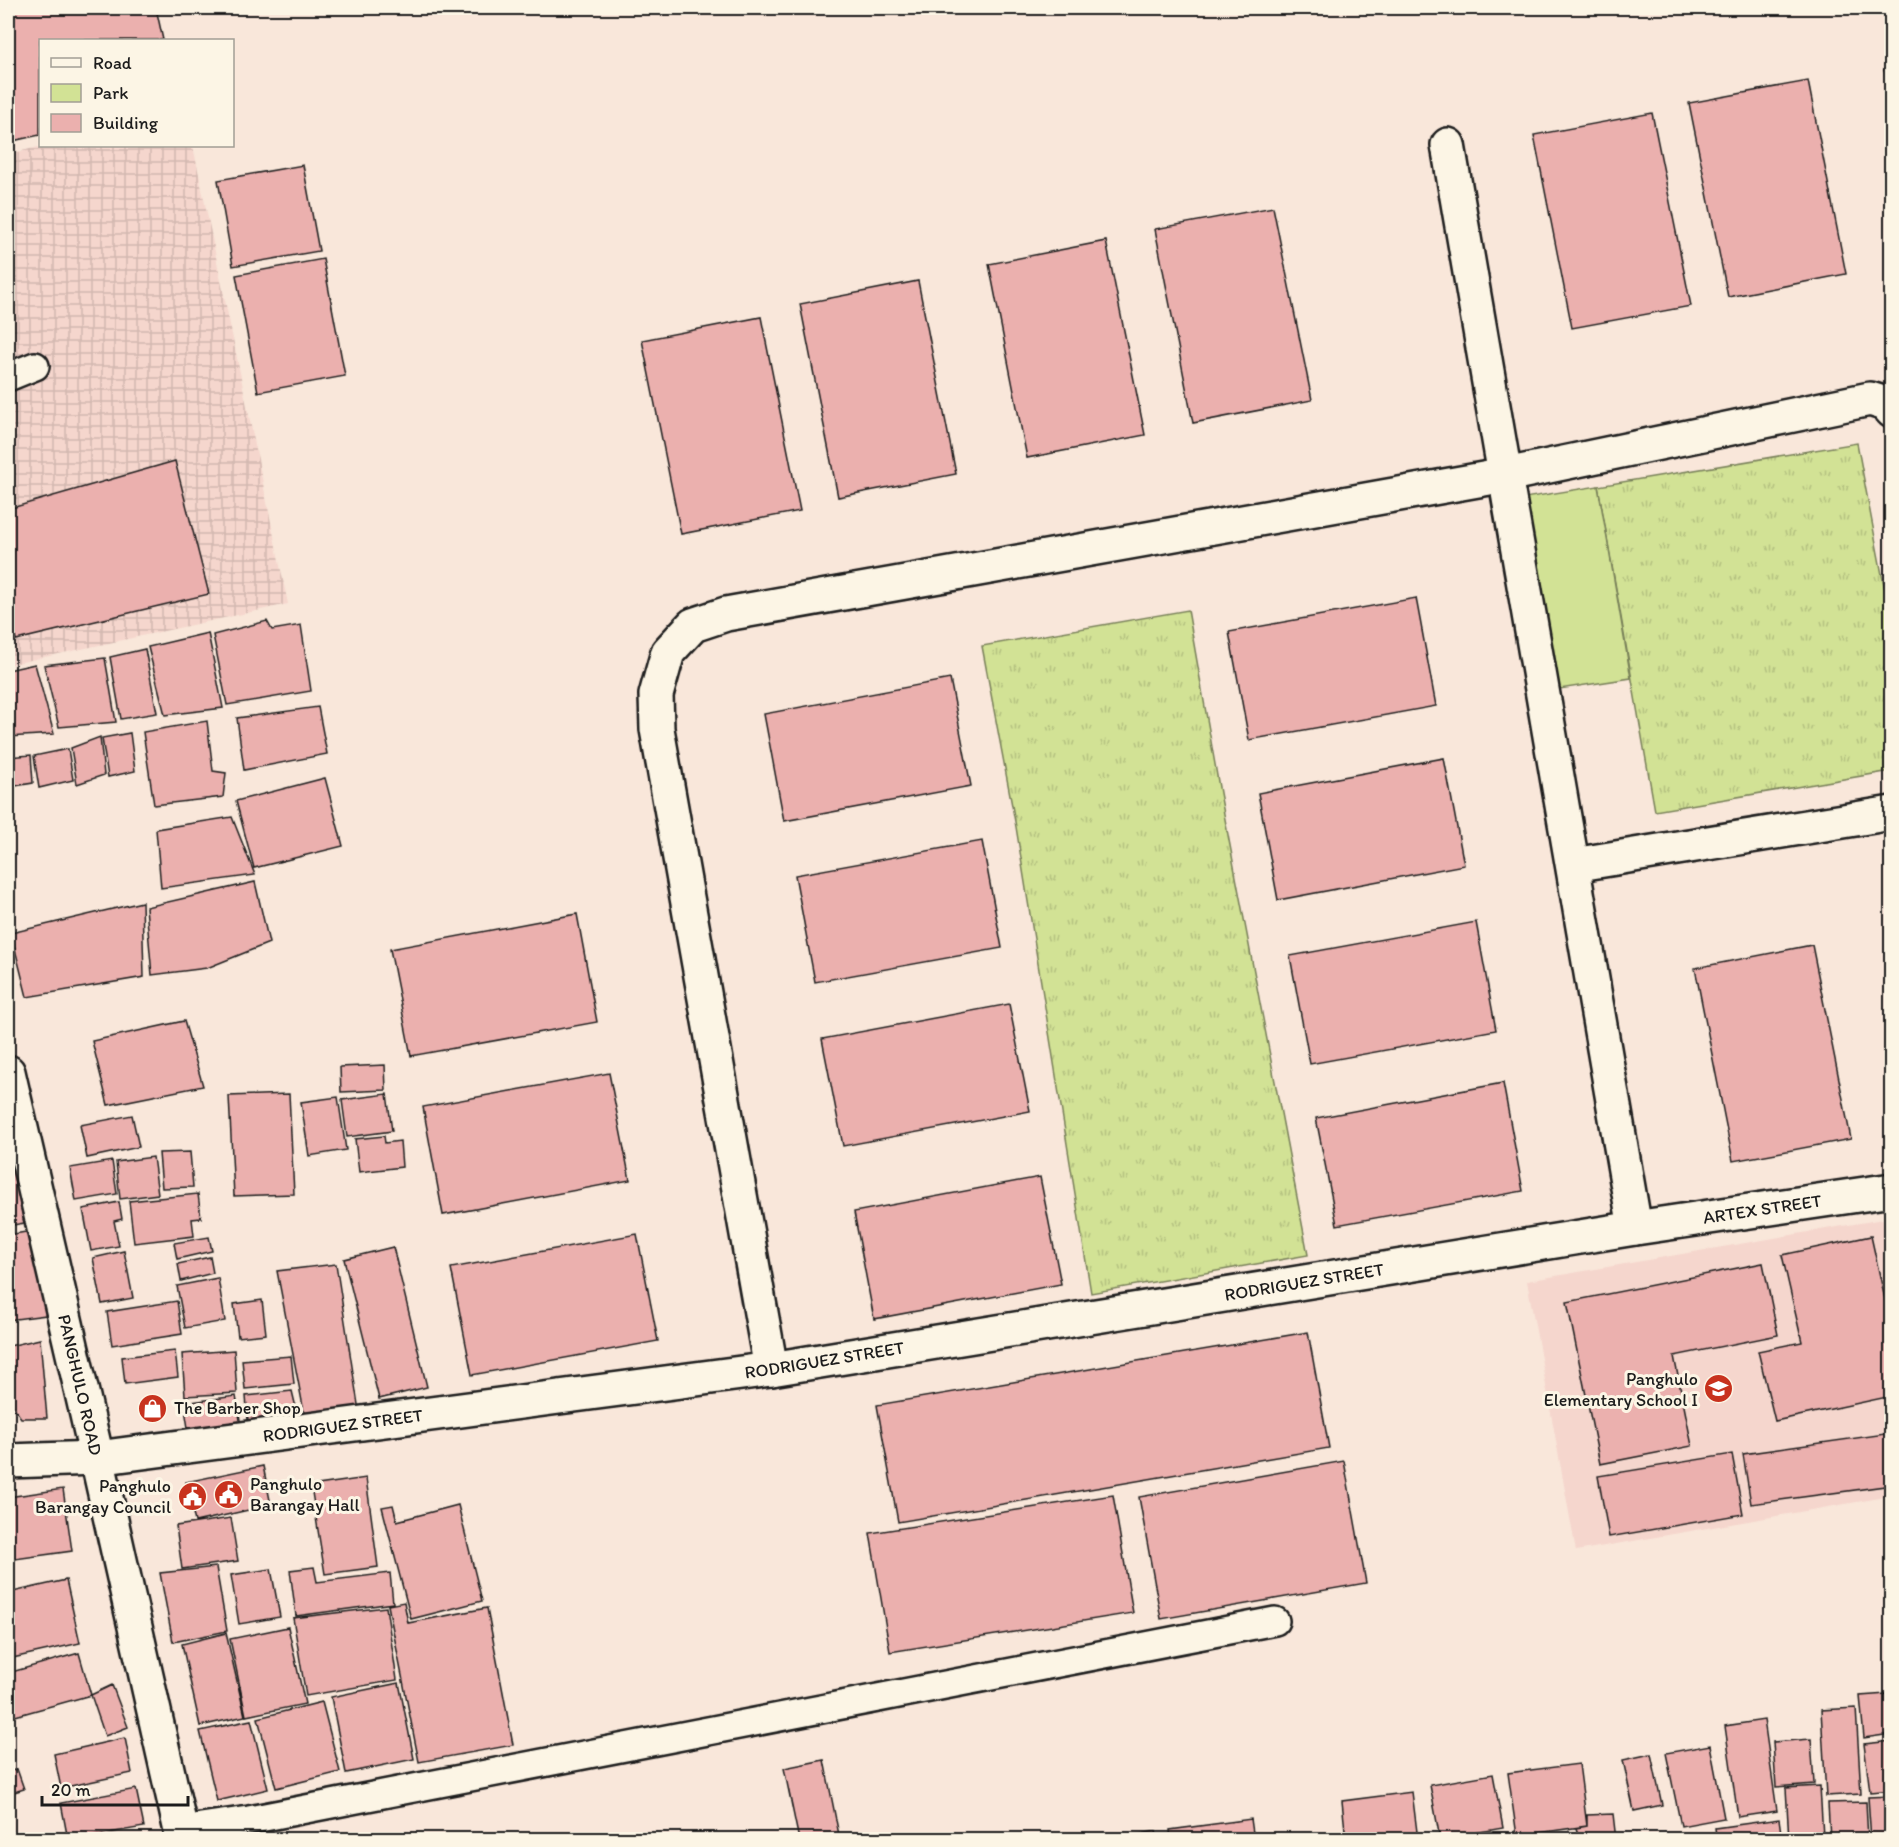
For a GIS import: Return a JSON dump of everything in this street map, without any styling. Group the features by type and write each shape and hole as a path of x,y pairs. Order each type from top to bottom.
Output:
{"street":[{"path":"1449,145 1635,1228"},
{"path":"771,1370 657,729 656,694 668,652 693,625 726,614 1506,475 1870,399 1886,404 1892,411"},
{"path":"1573,865 1892,813"},
{"name":"PANGHULO ROAD","path":"8,1072 98,1458 181,1835"},
{"name":"ARTEX STREET","path":"1635,1228 1892,1190"},
{"name":"RODRIGUEZ STREET","path":"8,1461 98,1458 771,1370 1635,1228"}],"lane":[{"path":"8,377 35,366"},
{"path":"181,1835 1275,1621"}],"shaded area":[{"path":"39,147 193,147 288,604 8,665 8,154"},
{"name":"Panghulo Elementary School I","path":"1883,1219 1892,1268 1891,1496 1576,1551 1527,1281"}],"green space":[{"path":"1857,443 1891,622 1891,771 1655,811 1598,486"},
{"path":"1598,486 1631,678 1553,690 1524,498"},
{"path":"1188,610 1220,793 1308,1255 1091,1293 1016,827 982,646"}],"building":[{"path":"8,8 156,8 163,39 39,39 39,135 8,142"},
{"path":"1892,68 1892,97 1884,70"},
{"path":"1808,81 1846,274 1728,297 1689,103"},
{"path":"1652,113 1691,306 1572,328 1534,135"},
{"path":"303,165 319,251 233,266 218,180"},
{"path":"1273,207 1312,400 1193,423 1155,229"},
{"path":"1106,241 1145,435 1027,458 989,264"},
{"path":"323,259 345,376 258,392 236,275"},
{"path":"918,281 956,474 838,497 800,304"},
{"path":"761,317 800,511 681,534 642,340"},
{"path":"175,461 209,594 16,640 8,609 8,509"},
{"path":"1416,598 1436,706 1249,740 1229,632"},
{"path":"267,621 272,630 301,625 311,691 227,705 213,635"},
{"path":"208,633 223,708 165,715 148,647"},
{"path":"145,649 157,713 121,719 110,657"},
{"path":"105,658 116,722 59,727 44,665"},
{"path":"35,664 54,734 8,737 8,670"},
{"path":"950,679 971,786 784,821 764,714"},
{"path":"318,707 327,754 244,770 237,718"},
{"path":"207,721 213,771 226,773 223,797 154,805 143,732"},
{"path":"130,733 135,771 108,777 102,738"},
{"path":"100,737 104,775 77,784 71,748"},
{"path":"68,749 73,780 39,788 34,756"},
{"path":"31,755 33,783 8,787 8,757"},
{"path":"1444,758 1464,865 1278,900 1258,793"},
{"path":"325,778 343,846 254,868 236,801"},
{"path":"232,817 255,875 161,888 156,829"},
{"path":"982,841 1002,948 815,982 795,875"},
{"path":"255,882 269,943 207,968 152,975 146,907"},
{"path":"142,902 144,977 27,997 11,933"},
{"path":"577,914 597,1022 411,1056 390,949"},
{"path":"1476,922 1496,1030 1310,1064 1290,956"},
{"path":"1812,945 1851,1139 1733,1161 1695,968"},
{"path":"1009,1004 1030,1111 843,1146 822,1039"},
{"path":"184,1021 203,1086 108,1105 92,1041"},
{"path":"385,1065 386,1090 341,1092 340,1067"},
{"path":"609,1073 630,1180 443,1215 423,1107"},
{"path":"1503,1083 1523,1191 1337,1225 1316,1118"},
{"path":"289,1094 294,1194 234,1196 229,1096"},
{"path":"387,1094 392,1131 347,1137 342,1100"},
{"path":"338,1097 346,1150 309,1156 301,1102"},
{"path":"132,1115 139,1147 87,1158 80,1125"},
{"path":"384,1136 385,1143 400,1141 402,1167 359,1172 355,1139"},
{"path":"190,1152 193,1187 162,1188 159,1153"},
{"path":"153,1157 158,1194 120,1199 116,1162"},
{"path":"112,1161 117,1194 76,1201 70,1168"},
{"path":"14,1169 24,1223 8,1226 8,1170"},
{"path":"1040,1177 1061,1284 874,1319 854,1212"},
{"path":"198,1194 201,1218 192,1219 194,1236 134,1243 129,1201"},
{"path":"119,1202 122,1219 114,1221 119,1246 91,1251 83,1209"},
{"path":"32,1231 46,1315 8,1320 8,1235"},
{"path":"637,1234 658,1341 472,1375 451,1268"},
{"path":"1871,1236 1892,1331 1892,1396 1775,1421 1758,1351 1802,1342 1782,1255"},
{"path":"209,1237 212,1251 177,1259 174,1243"},
{"path":"393,1247 427,1387 379,1399 344,1259"},
{"path":"124,1251 133,1298 102,1304 93,1258"},
{"path":"210,1257 213,1273 181,1281 178,1264"},
{"path":"1763,1263 1778,1335 1674,1356 1692,1446 1600,1464 1567,1302"},
{"path":"336,1264 359,1411 305,1417 277,1271"},
{"path":"218,1278 225,1321 185,1328 177,1286"},
{"path":"262,1300 266,1334 238,1337 234,1304"},
{"path":"177,1301 182,1334 112,1345 107,1312"},
{"path":"1308,1332 1329,1448 898,1522 877,1405"},
{"path":"40,1339 47,1418 21,1418 10,1402 9,1346"},
{"path":"234,1350 237,1393 185,1396 182,1354"},
{"path":"175,1351 178,1377 125,1384 122,1357"},
{"path":"291,1356 294,1384 245,1389 242,1360"},
{"path":"292,1391 298,1416 248,1420 246,1396"},
{"path":"236,1396 241,1426 189,1434 184,1403"},
{"path":"1892,1433 1892,1485 1751,1504 1743,1454"},
{"path":"1732,1454 1743,1514 1609,1537 1598,1476"},
{"path":"1344,1461 1366,1583 1161,1619 1139,1497"},
{"name":"Panghulo Barangay Hall","path":"263,1466 271,1505 195,1522 186,1482"},
{"path":"366,1478 378,1567 325,1574 311,1486"},
{"path":"63,1489 72,1551 8,1560 8,1497"},
{"path":"1113,1495 1133,1613 890,1652 870,1533"},
{"path":"393,1505 397,1521 458,1505 482,1601 411,1619 382,1507"},
{"path":"231,1518 238,1561 182,1569 176,1526"},
{"path":"216,1567 227,1631 173,1642 160,1573"},
{"path":"314,1567 317,1582 390,1573 393,1603 296,1616 290,1570"},
{"path":"271,1569 280,1617 239,1624 231,1575"},
{"path":"66,1580 80,1643 8,1659 8,1593"},
{"path":"404,1602 408,1623 487,1608 513,1745 419,1762 388,1605"},
{"path":"386,1607 397,1680 306,1696 293,1618"},
{"path":"288,1627 305,1704 246,1716 230,1639"},
{"path":"226,1633 245,1716 200,1726 182,1644"},
{"path":"79,1653 91,1695 8,1718 8,1673"},
{"path":"399,1683 414,1759 346,1773 331,1697"},
{"path":"112,1685 128,1727 105,1736 91,1695"},
{"path":"1887,1694 1891,1734 1864,1738 1860,1696"},
{"path":"322,1702 340,1772 276,1788 258,1718"},
{"path":"1856,1708 1861,1794 1826,1796 1821,1710"},
{"path":"251,1720 268,1789 217,1801 200,1731"},
{"path":"1764,1720 1777,1811 1738,1817 1725,1726"},
{"path":"125,1738 132,1773 61,1788 54,1754"},
{"path":"1811,1739 1814,1784 1776,1787 1773,1742"},
{"path":"1892,1741 1892,1790 1870,1792 1864,1744"},
{"path":"1710,1745 1724,1818 1681,1826 1666,1753"},
{"path":"1651,1754 1662,1805 1634,1811 1623,1760"},
{"path":"824,1760 840,1840 799,1840 784,1768"},
{"path":"1579,1764 1587,1826 1517,1836 1508,1773"},
{"path":"17,1769 24,1789 8,1794 8,1772"},
{"path":"1493,1774 1503,1828 1440,1839 1430,1785"},
{"path":"1820,1786 1823,1837 1789,1839 1786,1788"},
{"path":"136,1789 144,1827 68,1840 61,1803"},
{"path":"1412,1792 1418,1840 1346,1840 1342,1801"},
{"path":"1892,1796 1892,1840 1871,1840 1868,1797"},
{"path":"1866,1802 1868,1840 1830,1840 1828,1803"},
{"path":"1613,1814 1616,1840 1533,1840 1578,1834 1576,1828 1587,1826 1587,1815"},
{"path":"1251,1819 1254,1840 1171,1840 1170,1830"},
{"path":"1779,1819 1782,1840 1705,1840 1704,1837 1716,1835 1715,1828"},
{"path":"1156,1831 1158,1840 1109,1840"}],"place":[{"name":"Panghulo Elementary School I","path":"1719,1389"},
{"name":"The Barber Shop","path":"153,1408"},
{"name":"Panghulo Barangay Hall","path":"229,1494"},
{"name":"Panghulo Barangay Council","path":"192,1496"}]}
